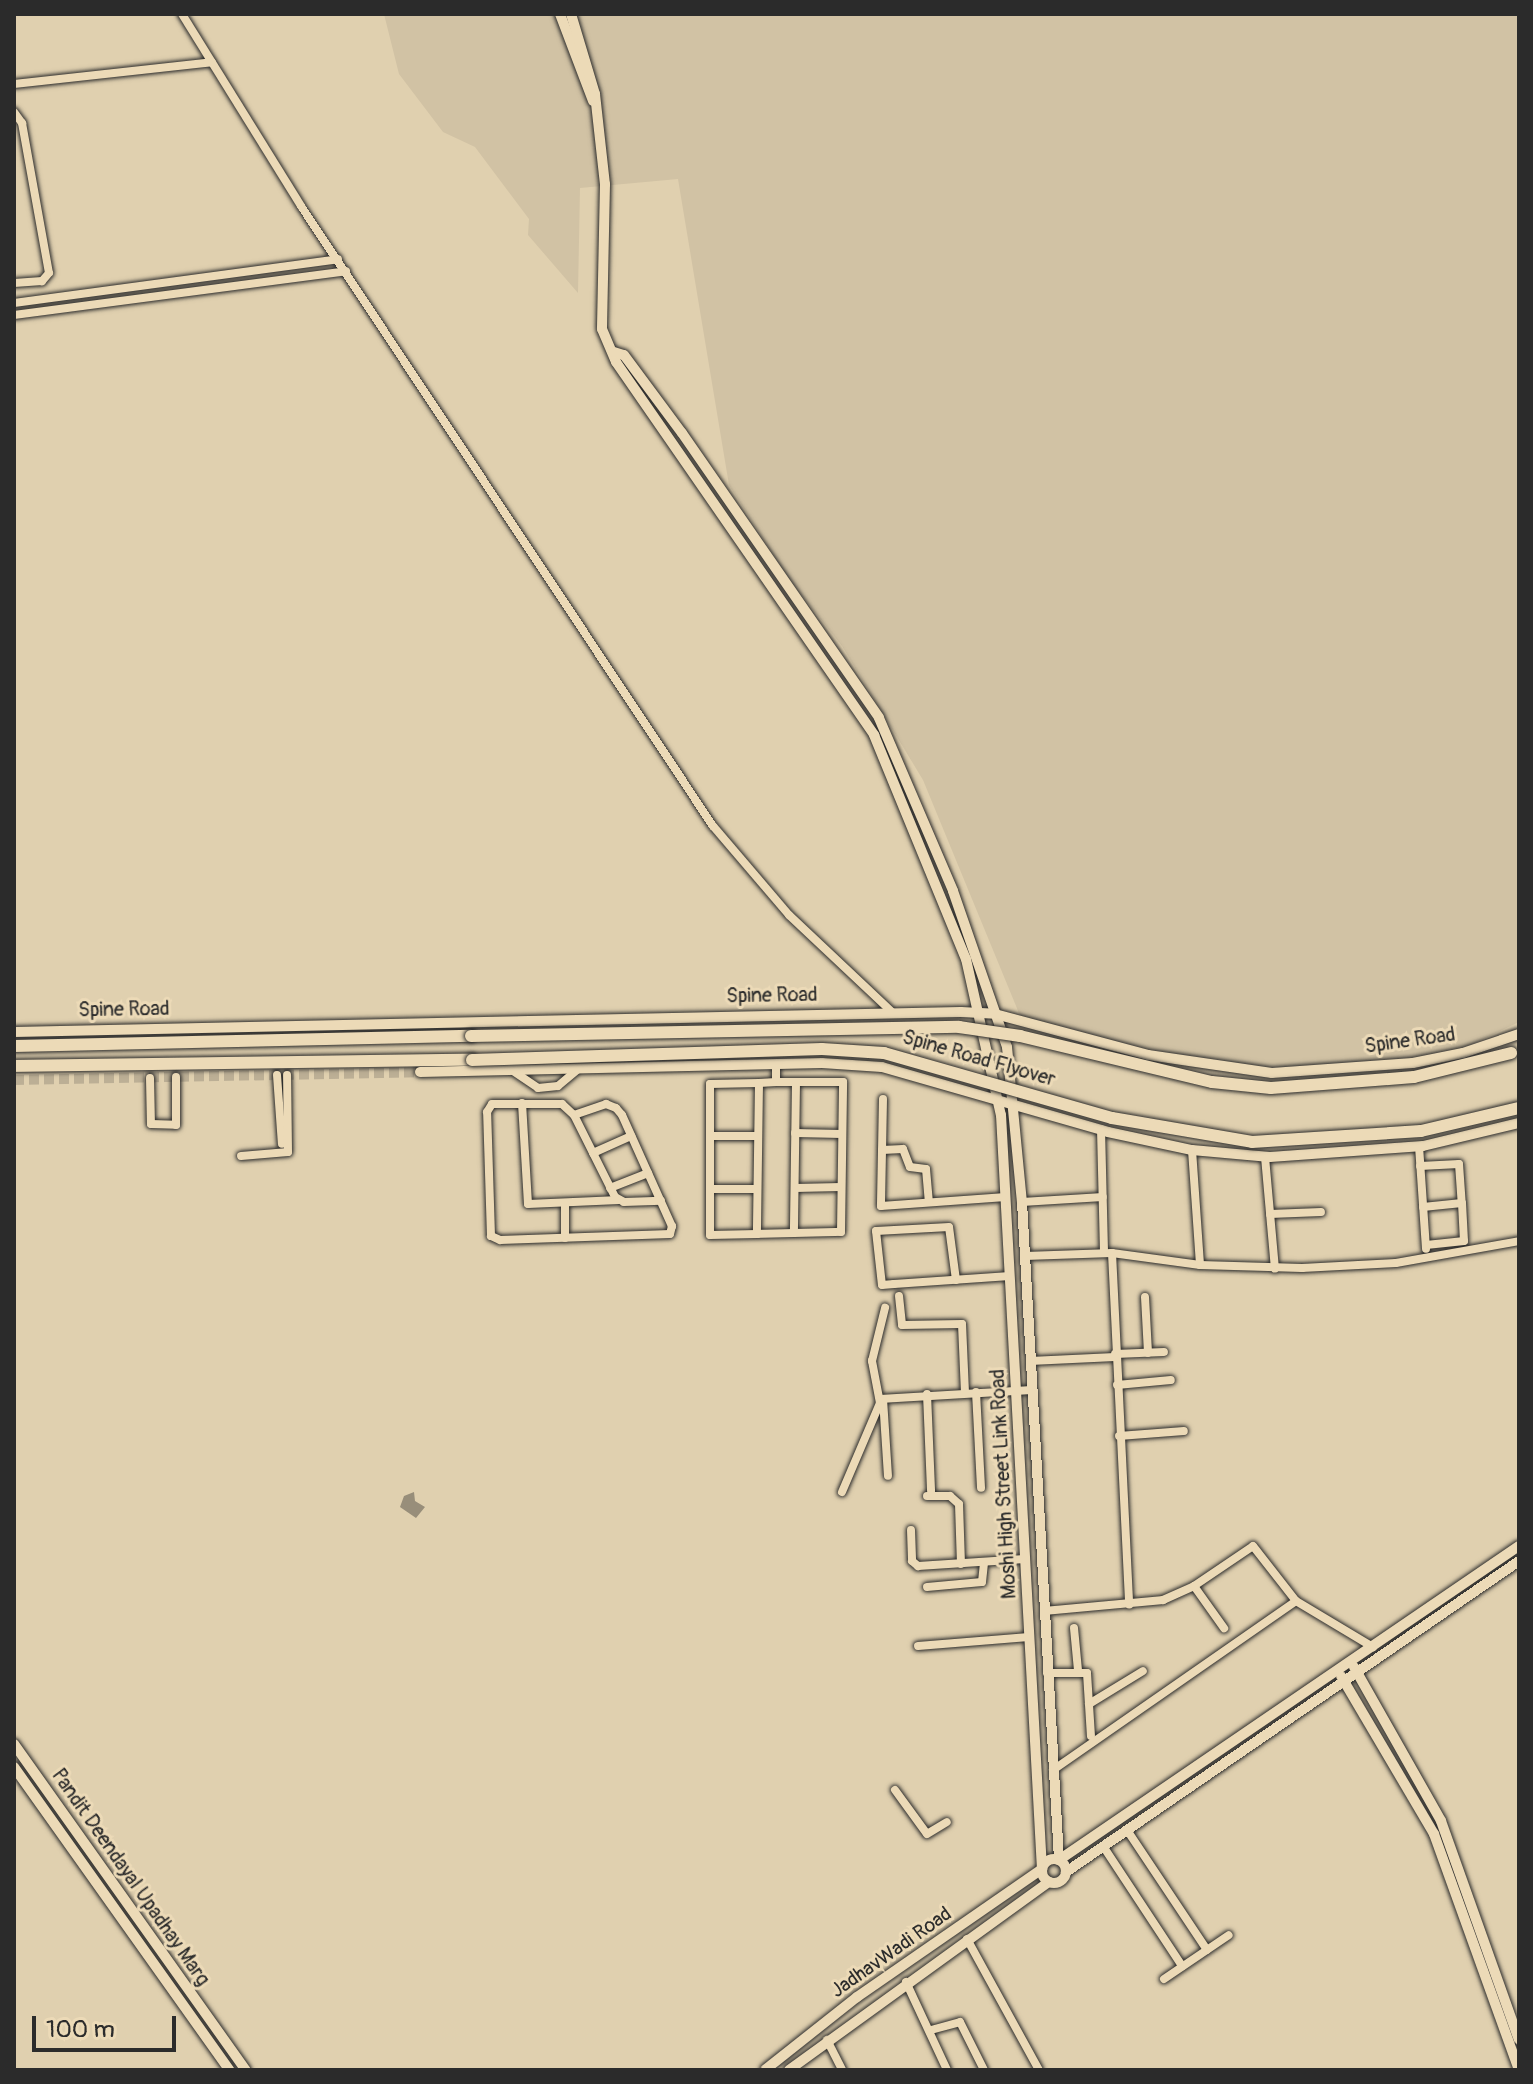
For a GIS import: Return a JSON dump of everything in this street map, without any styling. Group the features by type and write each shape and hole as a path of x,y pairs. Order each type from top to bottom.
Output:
{"main road":[{"path":"420,1024 420,1038"},
{"name":"Spine Road Flyover","path":"420,1038 959,1027 1020,1036 1185,1077 1271,1088 1414,1077 1515,1052"},
{"name":"Spine Road","path":"14,1046 420,1038"},
{"name":"Spine Road Flyover","path":"420,1058 472,1060 822,1049 884,1053 1112,1118 1215,1138 1270,1143 1421,1131 1519,1108"},
{"path":"14,1066 420,1058 420,1072"}],"street":[{"path":"182,14 338,259 713,826 789,915 892,1012"},
{"path":"560,14 593,101"},
{"path":"571,14 592,79 605,184 599,316 614,352"},
{"path":"14,84 212,62"},
{"path":"14,112 49,273 42,281 14,283"},
{"path":"14,303 338,259"},
{"path":"14,315 346,271"},
{"name":"Moshi High Street Link Road","path":"614,352 624,355 867,698 896,751 978,955 1007,1047 1022,1202 1059,1860"},
{"name":"Moshi High Street Link Road","path":"614,352 874,735 937,881 981,1013 997,1097 1006,1197 1042,1869"},
{"path":"759,565 769,557"},
{"name":"Spine Road","path":"14,1032 892,1012 981,1013 997,1014 1148,1055 1272,1073 1413,1063 1463,1053 1519,1034"},
{"path":"776,1065 776,1082"},
{"path":"420,1072 776,1065 901,1069 1101,1129 1192,1150 1265,1157 1419,1146 1519,1123"},
{"path":"513,1071 530,1086 546,1087 558,1086 577,1070"},
{"path":"241,1156 288,1152 282,1075 282,1144"},
{"path":"150,1078 151,1124 176,1125 176,1077"},
{"path":"776,1082 843,1082 841,1232 710,1235 710,1084 776,1082"},
{"path":"794,1233 796,1082"},
{"path":"757,1234 759,1083"},
{"path":"546,1087 546,1103"},
{"path":"883,1099 881,1206 1006,1197"},
{"path":"522,1103 524,1197 533,1206 619,1200 661,1201"},
{"path":"574,1115 612,1105 631,1136 661,1201 672,1226 670,1234 500,1240 491,1236 488,1107 522,1103 562,1104 574,1115 619,1200"},
{"path":"1101,1129 1129,1605"},
{"path":"795,1133 842,1134"},
{"path":"593,1153 631,1136"},
{"path":"710,1136 758,1136"},
{"path":"1419,1146 1426,1259"},
{"path":"882,1150 907,1151 910,1167 926,1169 929,1202"},
{"path":"1192,1150 1200,1265"},
{"path":"1265,1157 1275,1269"},
{"path":"1420,1166 1459,1164 1462,1203 1464,1241 1426,1245"},
{"path":"610,1188 648,1173"},
{"path":"795,1188 841,1187"},
{"path":"710,1189 757,1189"},
{"path":"1022,1202 1103,1197"},
{"path":"1423,1207 1462,1203"},
{"path":"565,1204 565,1238"},
{"path":"1270,1214 1321,1212"},
{"path":"956,1280 949,1227 876,1231 882,1285 956,1280 1010,1276"},
{"path":"1025,1256 1108,1253 1200,1265 1275,1269 1426,1259 1519,1241"},
{"path":"899,1296 902,1325 962,1324 965,1393"},
{"path":"1145,1297 1148,1353"},
{"path":"885,1308 872,1361 882,1399 888,1476"},
{"path":"1030,1361 1164,1352"},
{"path":"1117,1385 1171,1380"},
{"path":"882,1399 1032,1390"},
{"path":"976,1392 981,1488"},
{"path":"927,1394 929,1494 950,1496 959,1504 961,1564"},
{"path":"842,1492 882,1399"},
{"path":"1119,1436 1184,1431"},
{"path":"911,1530 914,1564 1025,1559"},
{"path":"1044,1611 1163,1600 1194,1586 1253,1546 1296,1601 1373,1647"},
{"path":"1354,1667 1373,1647 1519,1546"},
{"path":"1519,1561 1341,1675 1434,1834 1519,2070"},
{"path":"927,1587 984,1581 984,1562"},
{"path":"1194,1586 1224,1628"},
{"path":"1053,1770 1296,1601"},
{"path":"918,1646 1029,1633 1045,1628"},
{"path":"1074,1628 1078,1670"},
{"path":"1354,1667 1445,1830 1519,2040"},
{"path":"1047,1673 1078,1670 1087,1673 1091,1736"},
{"path":"1089,1704 1143,1671"},
{"name":"JadhavWadi Road","path":"765,2070 857,1997 1042,1869 1048,1861 1059,1860 1341,1675"},
{"name":"JadhavWadi Road","path":"789,2070 967,1939 1049,1882 1060,1881 1066,1872 1341,1675"},
{"name":"Pandit Deendayal Upadhay Marg","path":"14,1744 246,2070"},
{"name":"Pandit Deendayal Upadhay Marg","path":"14,1767 229,2070"},
{"path":"895,1790 927,1834 947,1822"},
{"path":"1127,1830 1207,1950"},
{"path":"1103,1846 1182,1966"},
{"path":"1059,1860 1066,1872"},
{"path":"1042,1869 1049,1882"},
{"path":"1164,1979 1229,1935"},
{"path":"967,1939 1039,2070"},
{"path":"906,1982 947,2070"},
{"path":"931,2030 960,2022 984,2070"},
{"path":"827,2040 842,2070"}],"shaded area":[{"path":"384,14 1519,14 1519,1022 1456,1052 1274,1075 1023,1023 923,780 842,646 789,579 729,485 678,179 580,188 578,293 528,235 529,219 475,147 443,132 399,74"},
{"path":"414,1492 415,1501 425,1507 416,1518 400,1507 404,1496"}],"tunnel":[{"path":"14,1080 420,1072"}]}
